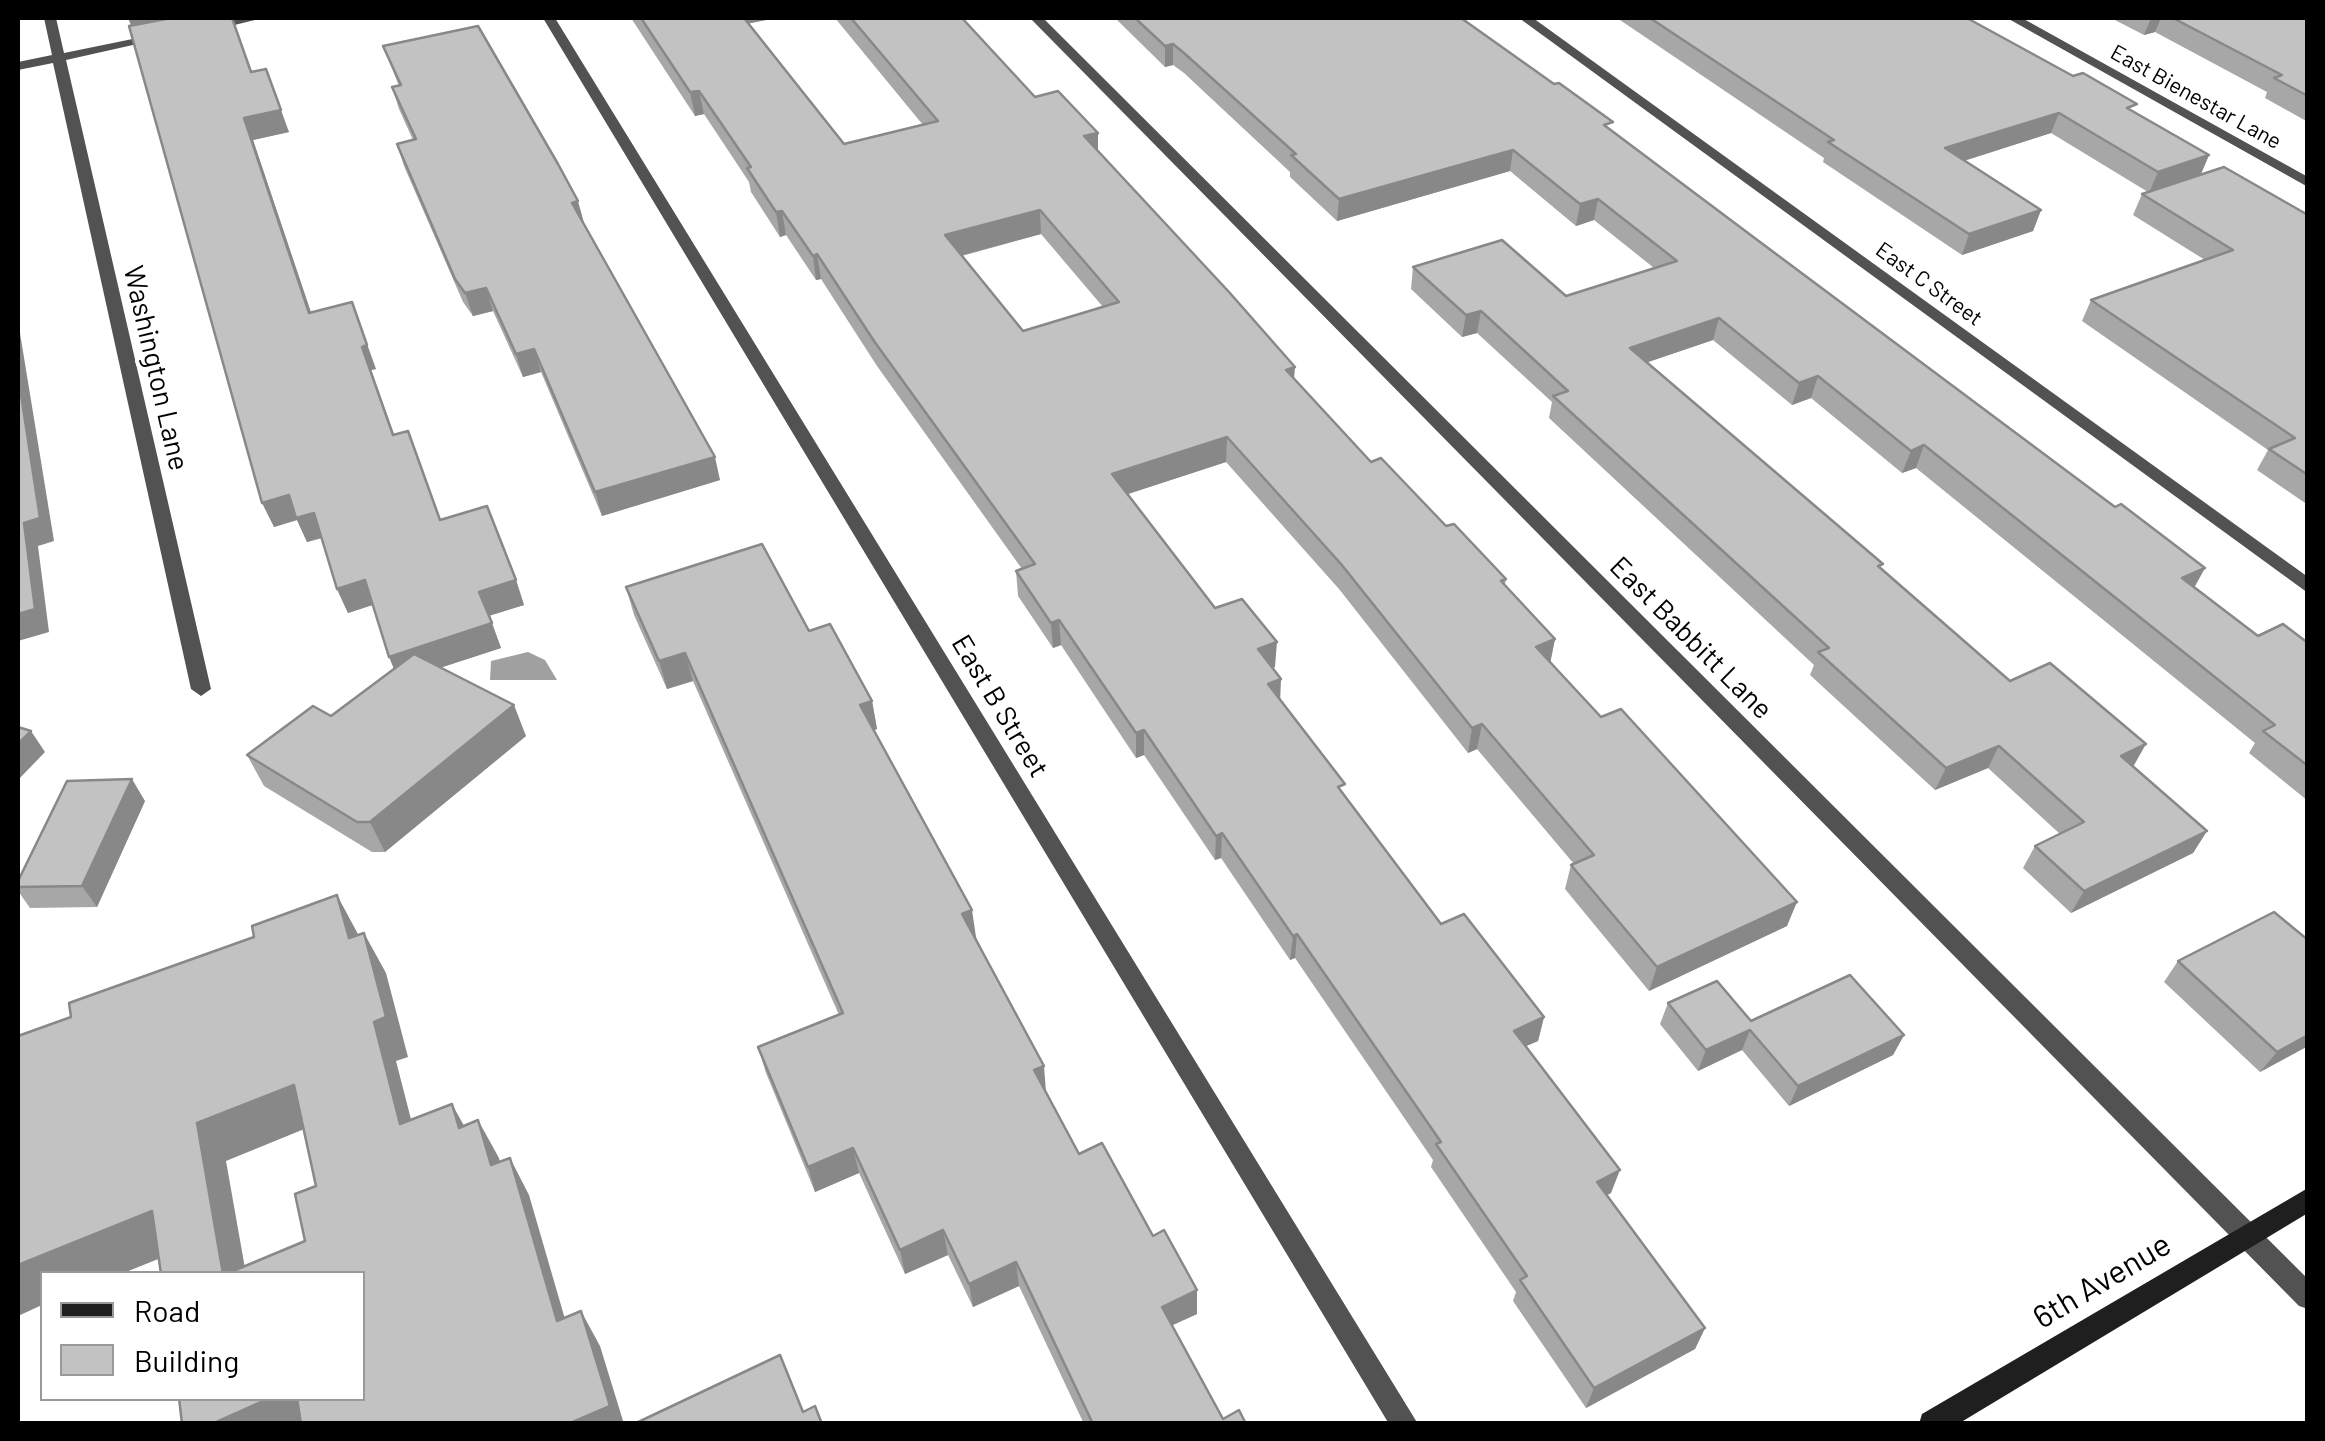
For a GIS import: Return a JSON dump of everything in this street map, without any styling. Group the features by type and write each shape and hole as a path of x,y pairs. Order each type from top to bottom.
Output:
{"street":[{"name":"Washington Lane","path":"50,18 201,690"},
{"path":"203,28 257,18"},
{"name":"East B Street","path":"549,18 1405,1424"},
{"name":"East Babbitt Lane","path":"1036,18 2308,1297"},
{"name":"East C Street","path":"1525,18 2308,587"},
{"name":"East Bienestar Lane","path":"2012,18 2308,183"},
{"path":"18,66 166,36"},
{"name":"6th Avenue","path":"1932,1424 2308,1199"}],"shaded area":[{"path":"528,652 545,660 557,680 490,680 491,661"}],"building":[{"path":"171,18 232,18 251,72 266,69 281,110 244,118 309,313 352,302 367,345 362,347 393,435 408,431 440,520 487,506 516,580 479,592 492,623 389,657 365,580 337,589 314,513 296,518 289,495 262,503 129,26"},
{"path":"641,18 744,18 844,144 938,121 851,18 962,18 1035,97 1058,91 1098,133 1084,136 1295,367 1286,370 1371,462 1381,458 1446,526 1454,524 1506,579 1501,581 1555,639 1536,647 1601,717 1621,709 1797,902 1657,967 1571,865 1594,855 1482,724 1472,728 1341,564 1227,437 1112,474 1215,608 1242,599 1277,642 1258,649 1281,679 1268,684 1345,784 1338,787 1441,924 1464,914 1544,1017 1514,1031 1620,1170 1597,1182 1705,1328 1594,1388 1520,1280 1527,1276 1436,1144 1441,1142 1297,934 1293,936 1222,833 1216,836 1144,730 1136,733 1059,620 1051,623 1016,571 1035,564 874,341 817,254 813,256 782,211 776,212 747,168 751,167 699,91 690,92","holes":["1040,210 1119,302 1023,331 945,235"]},
{"path":"1135,18 1461,18 1613,122 1604,125 2115,507 2121,504 2205,568 2182,578 2258,636 2283,624 2308,643 2308,766 2263,731 2275,725 1924,445 1911,451 1818,376 1799,383 1719,318 1630,348 1883,564 1878,566 2010,681 2050,663 2146,744 2121,756 2207,831 2084,891 2035,846 2084,822 1999,746 1946,768 1818,652 1829,648 1553,396 1568,391 1481,311 1466,315 1413,267 1502,240 1566,296 1677,261 1598,199 1580,204 1513,150 1339,199 1291,155 1296,154 1184,53 1173,44 1165,46"},
{"path":"1650,18 1967,18 2073,76 2083,73 2137,104 2127,108 2209,155 2158,172 2059,113 1945,148 2041,210 1969,234"},
{"path":"2173,18 2308,18 2308,96 2274,78 2282,75"},
{"path":"478,26 558,164 578,201 572,203 715,457 595,492 534,349 516,354 486,288 465,293 455,279 397,144 416,139 392,87 401,85 383,46"},
{"path":"2224,167 2308,215 2308,475 2269,449 2295,438 2091,300 2233,250 2142,194"},
{"path":"18,375 40,518 24,523 35,609 18,614"},
{"path":"762,544 809,631 830,624 872,701 860,705 972,910 962,914 1044,1066 1034,1070 1079,1154 1102,1143 1153,1236 1164,1230 1197,1290 1162,1307 1223,1419 1239,1410 1246,1424 1093,1424 1016,1262 969,1284 943,1230 900,1250 853,1148 808,1167 758,1047 843,1013 685,653 659,661 626,587"},
{"path":"414,654 514,705 370,822 357,822 247,755 313,706 331,716"},
{"path":"18,727 31,731 18,744"},
{"path":"132,779 82,886 18,887 67,781"},
{"path":"337,895 349,938 364,933 386,1017 374,1022 400,1124 452,1104 459,1128 478,1120 491,1165 510,1158 557,1321 581,1311 610,1406 568,1424 301,1424 297,1401 365,1401 365,1271 233,1271 305,1241 295,1194 316,1186 294,1085 197,1123 222,1271 161,1271 152,1211 18,1265 18,1036 71,1017 69,1003 254,937 252,926"},
{"path":"2274,912 2308,940 2308,1035 2277,1052 2178,961"},
{"path":"1850,975 1904,1035 1798,1086 1750,1030 1706,1050 1668,1003 1717,981 1751,1021"},
{"path":"780,1355 803,1412 815,1406 822,1424 634,1424"},
{"path":"179,1401 263,1401 212,1424 182,1424"}]}
